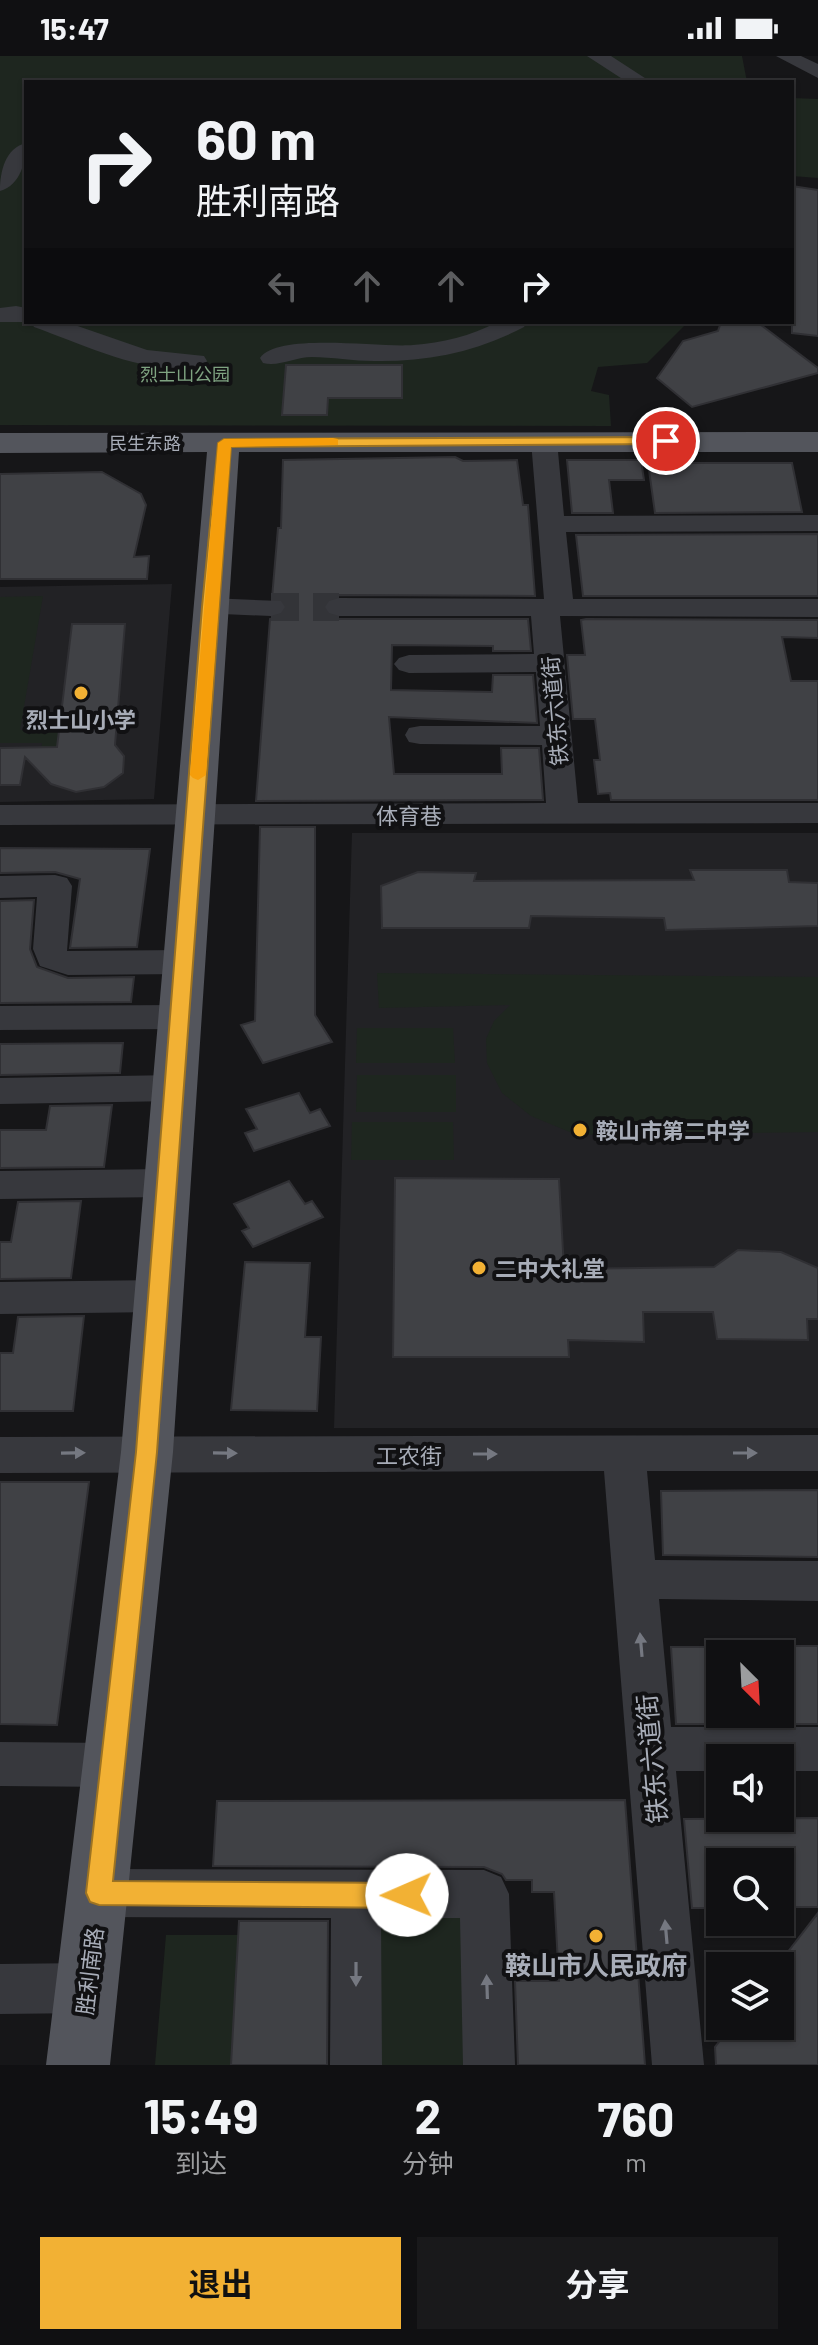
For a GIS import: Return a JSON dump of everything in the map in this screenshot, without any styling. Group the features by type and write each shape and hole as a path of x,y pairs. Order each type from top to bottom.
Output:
{"main road":[{"name":"民生东路","path":"0,443 818,442"},
{"name":"胜利南路","path":"78,2065 147,1452 209,607 224,443"}],"street":[{"path":"597,56 638,80"},
{"path":"786,56 818,72"},
{"path":"0,184 24,152"},
{"path":"49,324 144,357 195,361"},
{"path":"272,358 287,350 303,348 399,354 455,347 510,324"},
{"name":"铁东六道街","path":"544,441 551,524 550,663 563,815"},
{"path":"551,524 818,523"},
{"path":"209,607 271,607"},
{"path":"339,607 818,608"},
{"path":"409,664 550,663"},
{"path":"420,735 557,736"},
{"name":"体育巷","path":"0,815 818,813"},
{"path":"0,887 55,886 52,958 68,963 184,962"},
{"path":"0,1018 179,1017"},
{"path":"0,1091 175,1088"},
{"path":"0,1185 166,1183"},
{"path":"0,1298 160,1296"},
{"name":"工农街","path":"0,1455 147,1452 818,1453"},
{"name":"铁东六道街","path":"624,1454 678,2065"},
{"path":"635,1579 818,1581"},
{"path":"650,1749 818,1749"},
{"path":"0,1764 114,1765"},
{"path":"99,1893 484,1894 489,2065"},
{"path":"356,1896 356,2065"},
{"path":"0,1989 87,1988"}],"shaded area":[{"name":"烈士山小学","path":"172,584 154,799 0,802 0,587"},
{"name":"鞍山市第二中学","path":"352,833 818,833 818,1428 334,1428"}],"green space":[{"name":"烈士山公园","path":"0,56 742,56 747,80 24,80 24,324 686,324 647,363 598,367 591,391 609,395 611,426 0,425"},
{"path":"794,98 818,99 818,178 794,176"},
{"path":"43,596 20,730 75,730 78,739 41,753 42,743 0,743 0,597"},
{"path":"377,973 818,977 818,1132 577,1135 531,1116 502,1093 487,1063 486,1039 494,1021 510,1005 379,1008"},
{"path":"357,1028 453,1028 455,1063 356,1063"},
{"path":"357,1075 456,1075 456,1112 356,1112"},
{"path":"352,1122 453,1122 454,1160 351,1160"},
{"path":"473,1915 477,2065 365,2065 366,1916"},
{"path":"166,1935 239,1935 231,2065 155,2065"}],"building":[{"path":"794,186 818,190 818,336 792,333"},
{"path":"720,324 760,324 818,368 818,373 692,407 657,378 683,341 718,331"},
{"path":"286,365 402,365 402,398 328,398 327,415 282,415"},
{"path":"455,457 463,461 517,460 523,505 528,505 535,596 339,595 326,599 322,609 328,616 339,619 528,619 531,651 493,651 493,646 392,645 391,690 492,692 493,675 533,675 537,723 389,717 394,774 502,774 501,748 539,748 543,800 256,801 270,619 282,616 288,609 284,599 272,598 278,528 281,528 283,460"},
{"path":"567,460 641,460 644,480 609,480 613,513 572,513"},
{"path":"648,463 792,463 802,512 655,513"},
{"path":"102,472 141,494 146,505 134,557 149,556 147,579 0,579 0,474"},
{"path":"818,534 818,596 583,596 576,535"},
{"path":"581,620 818,620 818,638 782,637 791,681 818,681 818,800 611,800 610,793 598,794 594,760 600,760 595,719 573,719 567,655 585,655"},
{"path":"72,624 125,624 115,745 124,756 123,773 104,787 76,792 51,784 25,757 20,785 0,785 0,748 57,747"},
{"path":"260,827 315,827 315,1015 332,1042 263,1063 241,1025 255,1021"},
{"path":"0,848 150,849 137,947 70,948 80,879 55,872 0,873"},
{"path":"690,870 787,870 789,882 818,883 818,926 666,930 664,918 531,916 529,928 382,928 381,886 418,872 476,873 474,881 694,880"},
{"path":"34,900 30,949 37,967 68,978 134,977 131,1002 0,1003 0,901"},
{"path":"123,1043 120,1073 0,1075 0,1044"},
{"path":"299,1093 310,1113 320,1109 330,1126 254,1151 245,1133 257,1129 246,1109"},
{"path":"112,1105 104,1167 0,1168 0,1130 46,1130 50,1106"},
{"name":"二中大礼堂","path":"395,1178 559,1179 564,1269 714,1267 738,1250 781,1252 818,1268 818,1319 807,1319 808,1340 717,1339 713,1312 643,1312 644,1342 568,1340 569,1357 393,1357"},
{"path":"289,1181 305,1204 312,1201 323,1217 253,1247 242,1231 249,1228 234,1204"},
{"path":"81,1201 71,1278 0,1279 0,1242 11,1242 18,1202"},
{"path":"245,1262 310,1263 305,1337 321,1337 317,1411 231,1410"},
{"path":"84,1316 73,1411 0,1411 0,1353 13,1353 18,1317"},
{"path":"0,1482 89,1482 57,1725 0,1724"},
{"path":"818,1490 818,1557 663,1555 661,1491"},
{"path":"794,1646 818,1646 818,1724 794,1724"},
{"path":"671,1647 706,1647 706,1724 676,1724"},
{"name":"鞍山市人民政府","path":"625,1800 645,2065 518,2065 515,1981 559,1981 554,1892 532,1892 532,1880 506,1880 502,1874 484,1867 213,1866 217,1801"},
{"path":"794,1818 818,1818 818,1907 794,1907 794,1848 706,1848 706,1908 692,1908 684,1819 706,1819 706,1832 794,1832"},
{"path":"818,1913 818,2065 716,2065 715,2047 720,2040 794,2040 794,1952 788,1952"},
{"path":"239,1921 328,1921 327,2065 231,2065"}],"tunnel":[{"path":"271,607 339,607"}],"slow traffic":[{"path":"198,775 224,443 333,442"}],"place":[{"name":"烈士山小学","path":"81,693"},
{"name":"鞍山市第二中学","path":"580,1130"},
{"name":"二中大礼堂","path":"479,1268"},
{"name":"鞍山市人民政府","path":"596,1936"}],"route":[{"path":"407,1895 99,1893 147,1452 209,607 224,443 666,441"}]}
